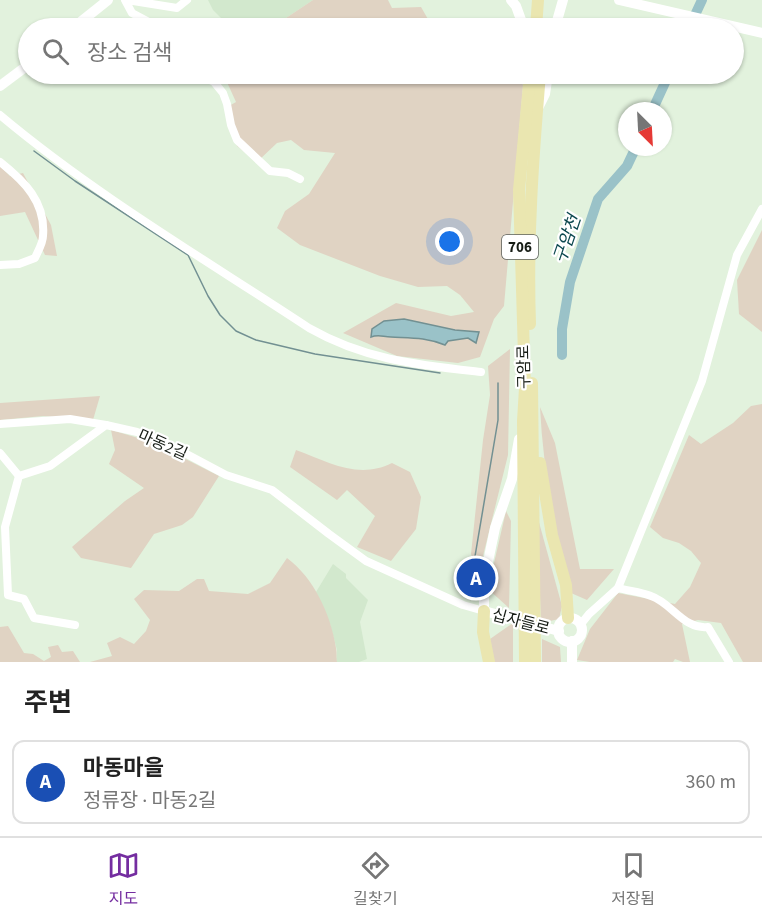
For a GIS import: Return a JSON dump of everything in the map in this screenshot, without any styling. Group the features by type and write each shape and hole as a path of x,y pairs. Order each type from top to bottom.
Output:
{"main road":[{"path":"86,18 108,0"},
{"path":"511,0 520,18"},
{"path":"538,0 540,18"},
{"path":"542,18 546,0"},
{"path":"558,18 563,0"},
{"path":"619,0 699,18"},
{"path":"744,29 762,33"},
{"path":"0,86 18,72"},
{"name":"구암로","path":"530,610 523,421 525,388 519,190 531,84"},
{"name":"구암로","path":"525,662 530,646 532,375 530,219 535,114 533,84"},
{"path":"535,114 545,94 546,84"},
{"name":"706","path":"532,375 545,502 566,585 568,618"},
{"name":"706","path":"484,611 484,581 495,528 512,479 523,421"},
{"path":"484,611 483,632 489,662"},
{"name":"십자들로","path":"484,611 559,631"},
{"path":"568,618 576,619 581,624 581,635 572,641 565,640 559,631 562,621 568,618"},
{"path":"572,641 572,662"},
{"name":"구암로","path":"530,646 535,662"}],"street":[{"path":"126,0 177,8 187,0"},
{"path":"126,0 132,13 141,18"},
{"path":"216,84 223,93 237,140 270,171 288,173 300,179"},
{"path":"0,115 22,134 137,216 334,342 385,359 481,372"},
{"path":"0,162 20,178 35,197 43,213 44,238 35,258 19,264 0,265"},
{"path":"581,624 618,588 702,381 737,255 762,209"},
{"name":"마동2길","path":"0,424 70,419 137,432 226,476 272,490 306,518 366,561 464,605 484,611"},
{"path":"19,476 51,466 106,425"},
{"path":"0,453 19,476"},
{"path":"19,476 5,527 3,580 8,595 24,598 34,618 75,625"},
{"path":"618,588 651,596 669,606 690,625 700,628 708,627 729,662"}],"shaded area":[{"path":"208,0 313,0 286,18 221,18 213,10"},
{"path":"313,0 388,0 392,8 421,7 427,18 286,18"},
{"path":"228,84 523,84 504,306 494,319 480,357 458,363 397,356 343,333 396,303 451,316 474,312 460,295 447,286 418,287 380,276 300,245 277,228 285,211 309,194 335,153 304,150 291,140 277,143 257,162 237,146 229,106 236,102"},
{"path":"0,166 10,176 23,173 51,225 57,256 45,255 25,212 0,216"},
{"path":"762,230 762,332 739,314 737,280"},
{"path":"510,349 508,455 479,572 471,554 490,395 488,366"},
{"path":"100,396 93,420 43,416 0,420 0,403"},
{"path":"762,404 762,662 743,662 721,623 698,620 682,624 690,662 675,659 673,662 577,660 590,629 618,593 675,604 690,587 701,563 691,551 679,543 663,538 650,527 689,435 701,444 733,423 751,406"},
{"path":"540,407 555,443 580,569 614,569 587,600 571,593 565,570 547,477"},
{"path":"111,430 152,442 219,476 193,517 182,525 154,534 131,568 81,558 72,547 125,501 144,488 109,464 115,450"},
{"path":"296,450 355,470 379,468 392,463 410,472 421,497 416,529 391,561 357,547 375,516 347,490 337,500 290,467"},
{"path":"506,511 511,521 509,608 488,589"},
{"path":"537,515 562,606 559,619 541,623"},
{"path":"287,558 297,566 320,598 334,635 337,662 90,662 112,656 107,643 120,637 134,644 146,631 150,620 134,599 144,590 179,591 197,579 204,579 209,591 248,594 270,583"},
{"path":"333,564 346,574 346,578 368,600 360,622 367,659 359,662 336,662 337,650 330,624 316,592"},
{"path":"513,623 513,662 493,662 490,639"},
{"path":"8,626 24,653 33,654 44,661 51,657 48,647 58,645 62,652 73,651 80,662 0,662 0,627"},
{"path":"542,639 560,647 561,662 542,662"}],"water":[{"path":"404,319 455,330 479,332 476,343 468,338 448,341 445,345 418,338 371,337 372,329 384,321"}],"waterway":[{"name":"구암천","path":"694,18 702,0"},
{"name":"구암천","path":"656,102 664,84"},
{"path":"34,151 75,181 188,255 208,296 220,315 236,331 256,340 315,354 440,373"},
{"name":"구암천","path":"562,355 562,329 570,282 598,199 627,166 632,156"},
{"path":"472,574 498,420 498,383"}],"place":[{"name":"마동마을","path":"476,578"}]}
